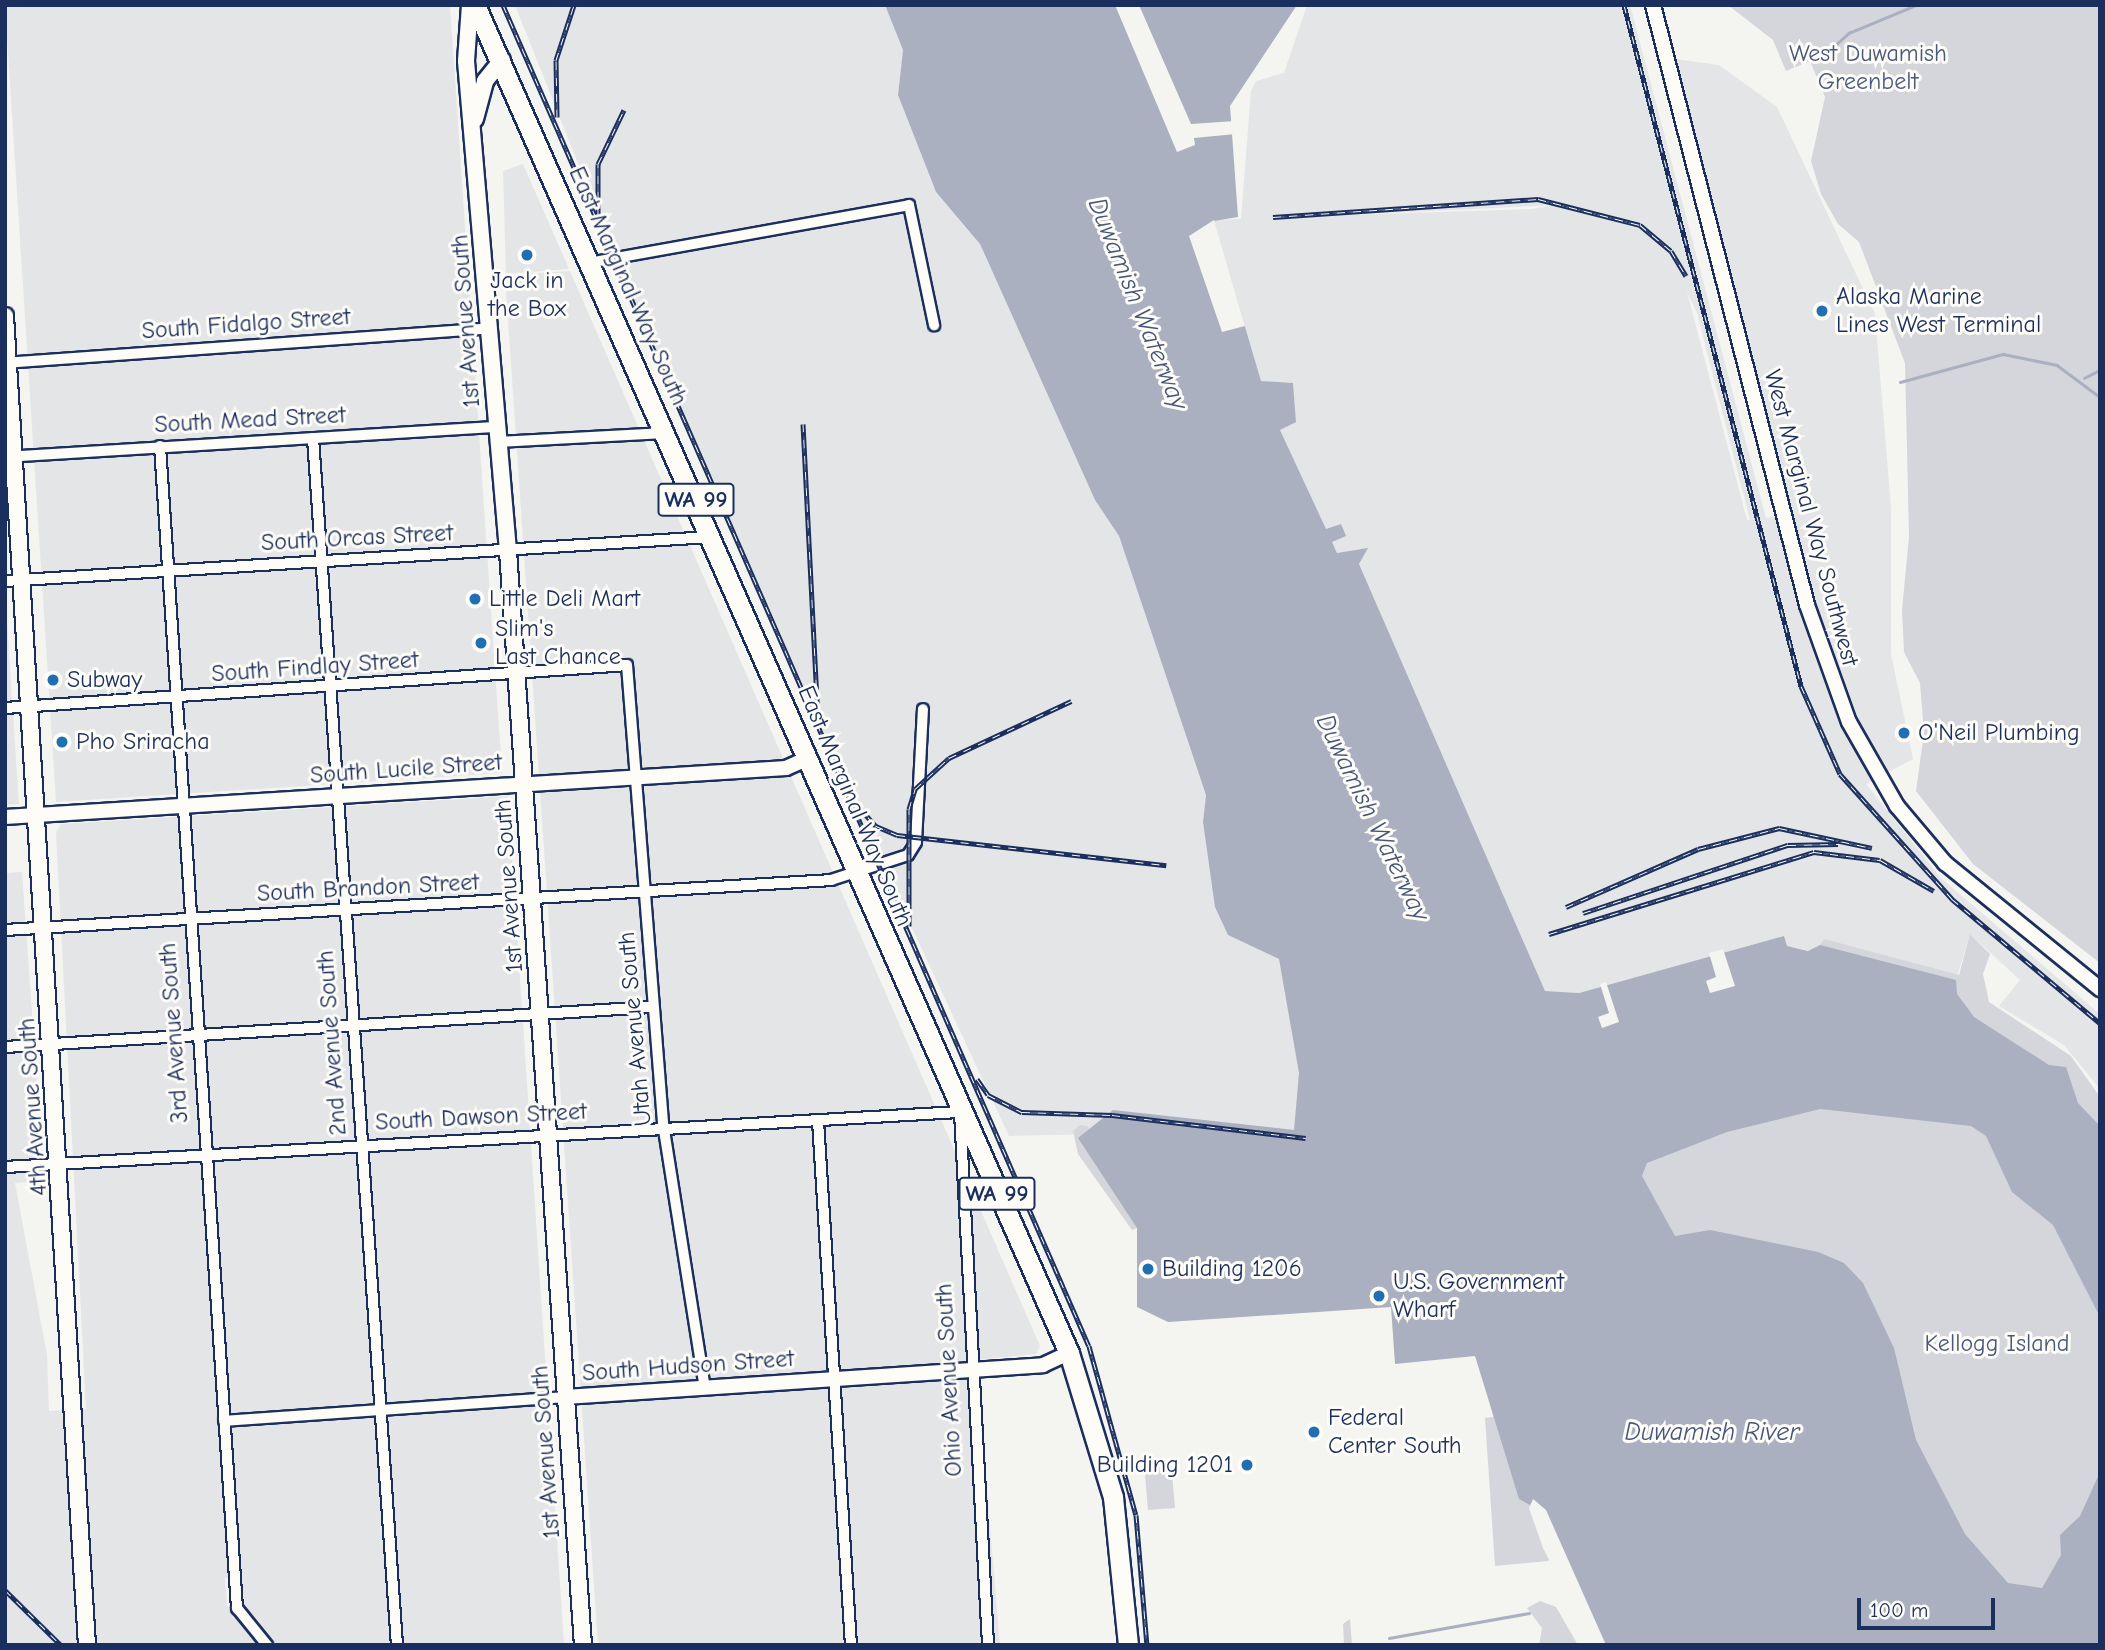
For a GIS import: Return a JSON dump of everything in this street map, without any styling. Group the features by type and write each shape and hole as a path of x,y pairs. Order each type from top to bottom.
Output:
{"highway":[{"name":"East Marginal Way South","path":"475,5 502,60 588,263 667,433 960,1112 1069,1353 1113,1497 1128,1645"}],"main road":[{"name":"1st Avenue South","path":"470,5 466,61 474,124 508,551 583,1645"},
{"name":"1st Avenue South","path":"474,124 485,81 502,60"},
{"name":"4th Avenue South","path":"5,316 10,457 23,580 32,706 87,1645"}],"street":[{"name":"West Marginal Way Southwest","path":"1653,5 1807,605 1849,722 1898,806 1945,863 2100,989"},
{"path":"588,263 909,205 934,325"},
{"name":"South Fidalgo Street","path":"7,362 490,328"},
{"name":"South Mead Street","path":"10,457 313,438 667,433"},
{"name":"2nd Avenue South","path":"313,438 359,1144 397,1645"},
{"name":"3rd Avenue South","path":"160,446 195,1035 240,1617 267,1645"},
{"name":"South Orcas Street","path":"5,582 711,537"},
{"name":"South Findlay Street","path":"5,708 628,665"},
{"name":"Utah Avenue South","path":"628,665 652,1007 664,1130 705,1388"},
{"path":"858,873 908,855 916,842 923,709"},
{"name":"South Lucile Street","path":"5,817 786,768 808,758"},
{"name":"South Brandon Street","path":"5,930 644,893 858,873"},
{"path":"5,1047 652,1007"},
{"name":"South Dawson Street","path":"5,1167 548,1133 664,1130 960,1112"},
{"name":"Ohio Avenue South","path":"960,1112 970,1370 988,1645"},
{"path":"818,1121 851,1645"},
{"name":"South Hudson Street","path":"224,1421 1043,1365 1069,1353"}],"shaded area":[{"path":"5,5 450,5 502,773 56,802"},
{"path":"515,5 885,5 903,50 898,95 936,192 980,244 1095,500 1119,536 1206,795 1203,822 1216,907 1228,935 1279,959 1341,1129 1009,1136 878,855 620,269"},
{"path":"1307,5 1630,5 1766,518 1788,514 1660,57 1719,65 1777,107 1875,314 1891,508 1891,654 1913,759 1866,784 1942,879 2100,1014 2100,1089 2064,1045 1999,1006 2020,980 1970,934 1956,980 1786,946 1784,936 1579,993 1545,991 1359,564 1366,549 1337,553 1332,542 1341,524 1326,530 1280,430 1296,421 1293,383 1261,382 1214,220 1241,219 1251,91 1256,81 1284,73","holes":["1556,205 1531,209 1343,215","1687,292 1697,313 1750,520 1747,520"]},
{"path":"523,164 569,269 506,274 503,171"},
{"path":"570,271 1040,1346 1036,1354 976,1360 1000,1645 598,1645 505,275"},
{"path":"5,591 19,804 5,805"},
{"path":"508,796 564,1645 274,1645 243,1608 240,1576 225,1578 227,1605 258,1645 5,1645 5,873 22,872 44,1181 15,1183 47,1355 49,1411 86,1409 56,832 61,824"}],"green space":[{"name":"West Duwamish Greenbelt","path":"1728,5 2100,5 2100,963 1973,864 1916,791 1924,733 1920,683 1904,652 1902,610 1909,537 1905,363 1859,242 1838,224 1821,194 1811,161 1825,97 1810,61 1786,71 1773,40"},
{"path":"1970,934 1990,954 1983,974 1989,1002 2071,1056 2100,1097 2100,1190 1820,945 1824,939 1959,975"},
{"name":"Kellogg Island","path":"1822,1087 1966,1098 2100,1247 2100,1645 1968,1645 1705,1264 1624,1204 1643,1139"},
{"path":"1080,1125 1087,1126 1146,1224 1132,1230 1078,1154 1073,1131"},
{"path":"1492,1408 1553,1557 1548,1561 1495,1566 1485,1418 1493,1417"},
{"path":"1171,1461 1175,1508 1148,1510 1144,1463"},
{"path":"1540,1601 1556,1607 1578,1645 1539,1645 1542,1628 1527,1608"},
{"path":"1350,1619 1352,1645 1344,1645 1343,1624"}],"water":[{"name":"Duwamish River","path":"885,5 1297,5 1230,106 1238,217 1214,221 1261,381 1293,383 1296,422 1280,430 1326,529 1341,524 1346,536 1332,542 1337,553 1368,548 1359,564 1545,991 1579,993 1784,936 1787,946 1808,951 1820,945 1956,980 1957,994 1974,1017 2049,1065 2066,1067 2078,1103 2100,1126 2100,1317 2053,1225 2012,1192 1986,1136 1971,1126 1820,1109 1727,1132 1647,1163 1642,1176 1675,1236 1710,1230 1818,1252 1844,1263 1863,1283 1894,1348 1916,1440 1965,1534 2008,1583 2042,1588 2061,1555 2060,1535 2080,1516 2100,1472 2100,1645 1594,1645 1530,1505 1519,1499 1475,1356 1395,1364 1391,1307 1168,1322 1137,1307 1137,1228 1078,1138 1113,1110 1294,1130 1299,1073 1279,959 1228,935 1215,907 1203,822 1206,795 1119,536 1095,500 980,244 936,192 898,95 903,50"}],"pier":[{"path":"1115,5 1139,5 1191,124 1235,121 1236,134 1194,138 1195,145 1177,152"},
{"path":"1214,220 1245,326 1222,332 1189,236"},
{"path":"1723,949 1735,986 1710,993 1706,981 1716,977 1709,953"},
{"path":"1606,982 1619,1022 1602,1028 1598,1017 1609,1013 1600,984"},
{"path":"1533,1499 1546,1510 1606,1645 1592,1645 1543,1548 1529,1508"}],"waterway":[{"path":"1821,58 1849,33 1916,5"},
{"path":"1900,382 2003,354 2057,365 2100,397"},
{"path":"2084,378 2100,370"},
{"path":"1389,1638 1529,1613"}],"railway":[{"path":"503,5 1089,1346 1136,1515 1147,1645"},
{"path":"557,117 556,60 574,5"},
{"path":"1624,5 1801,686 1840,774 1952,899 2100,1023"},
{"path":"598,215 598,164 624,110"},
{"path":"1273,217 1538,199 1640,225 1671,251 1686,276"},
{"path":"803,424 818,718"},
{"path":"909,926 909,809 915,789 949,758 1071,701"},
{"path":"857,805 876,826 897,835 1166,865"},
{"path":"1566,907 1698,849 1779,828 1872,848"},
{"path":"1583,913 1788,845 1838,844"},
{"path":"1549,934 1814,852 1880,860 1934,891"},
{"path":"977,1079 988,1095 1022,1112 1112,1115 1306,1138"},
{"path":"5,1590 61,1645"}],"place":[{"name":"Jack in the Box","path":"527,255"},
{"name":"Alaska Marine Lines West Terminal","path":"1822,311"},
{"name":"Little Deli Mart","path":"475,599"},
{"name":"Slim's Last Chance","path":"481,643"},
{"name":"Subway","path":"53,680"},
{"name":"O'Neil Plumbing","path":"1904,733"},
{"name":"Pho Sriracha","path":"62,742"},
{"name":"Building 1206","path":"1148,1269"},
{"name":"U.S. Government Wharf","path":"1379,1296"},
{"name":"Federal Center South","path":"1314,1432"},
{"name":"Building 1201","path":"1247,1465"}],"water label":[{"name":"Duwamish Waterway","path":"1137,304"},
{"name":"Duwamish Waterway","path":"1372,818"}]}
